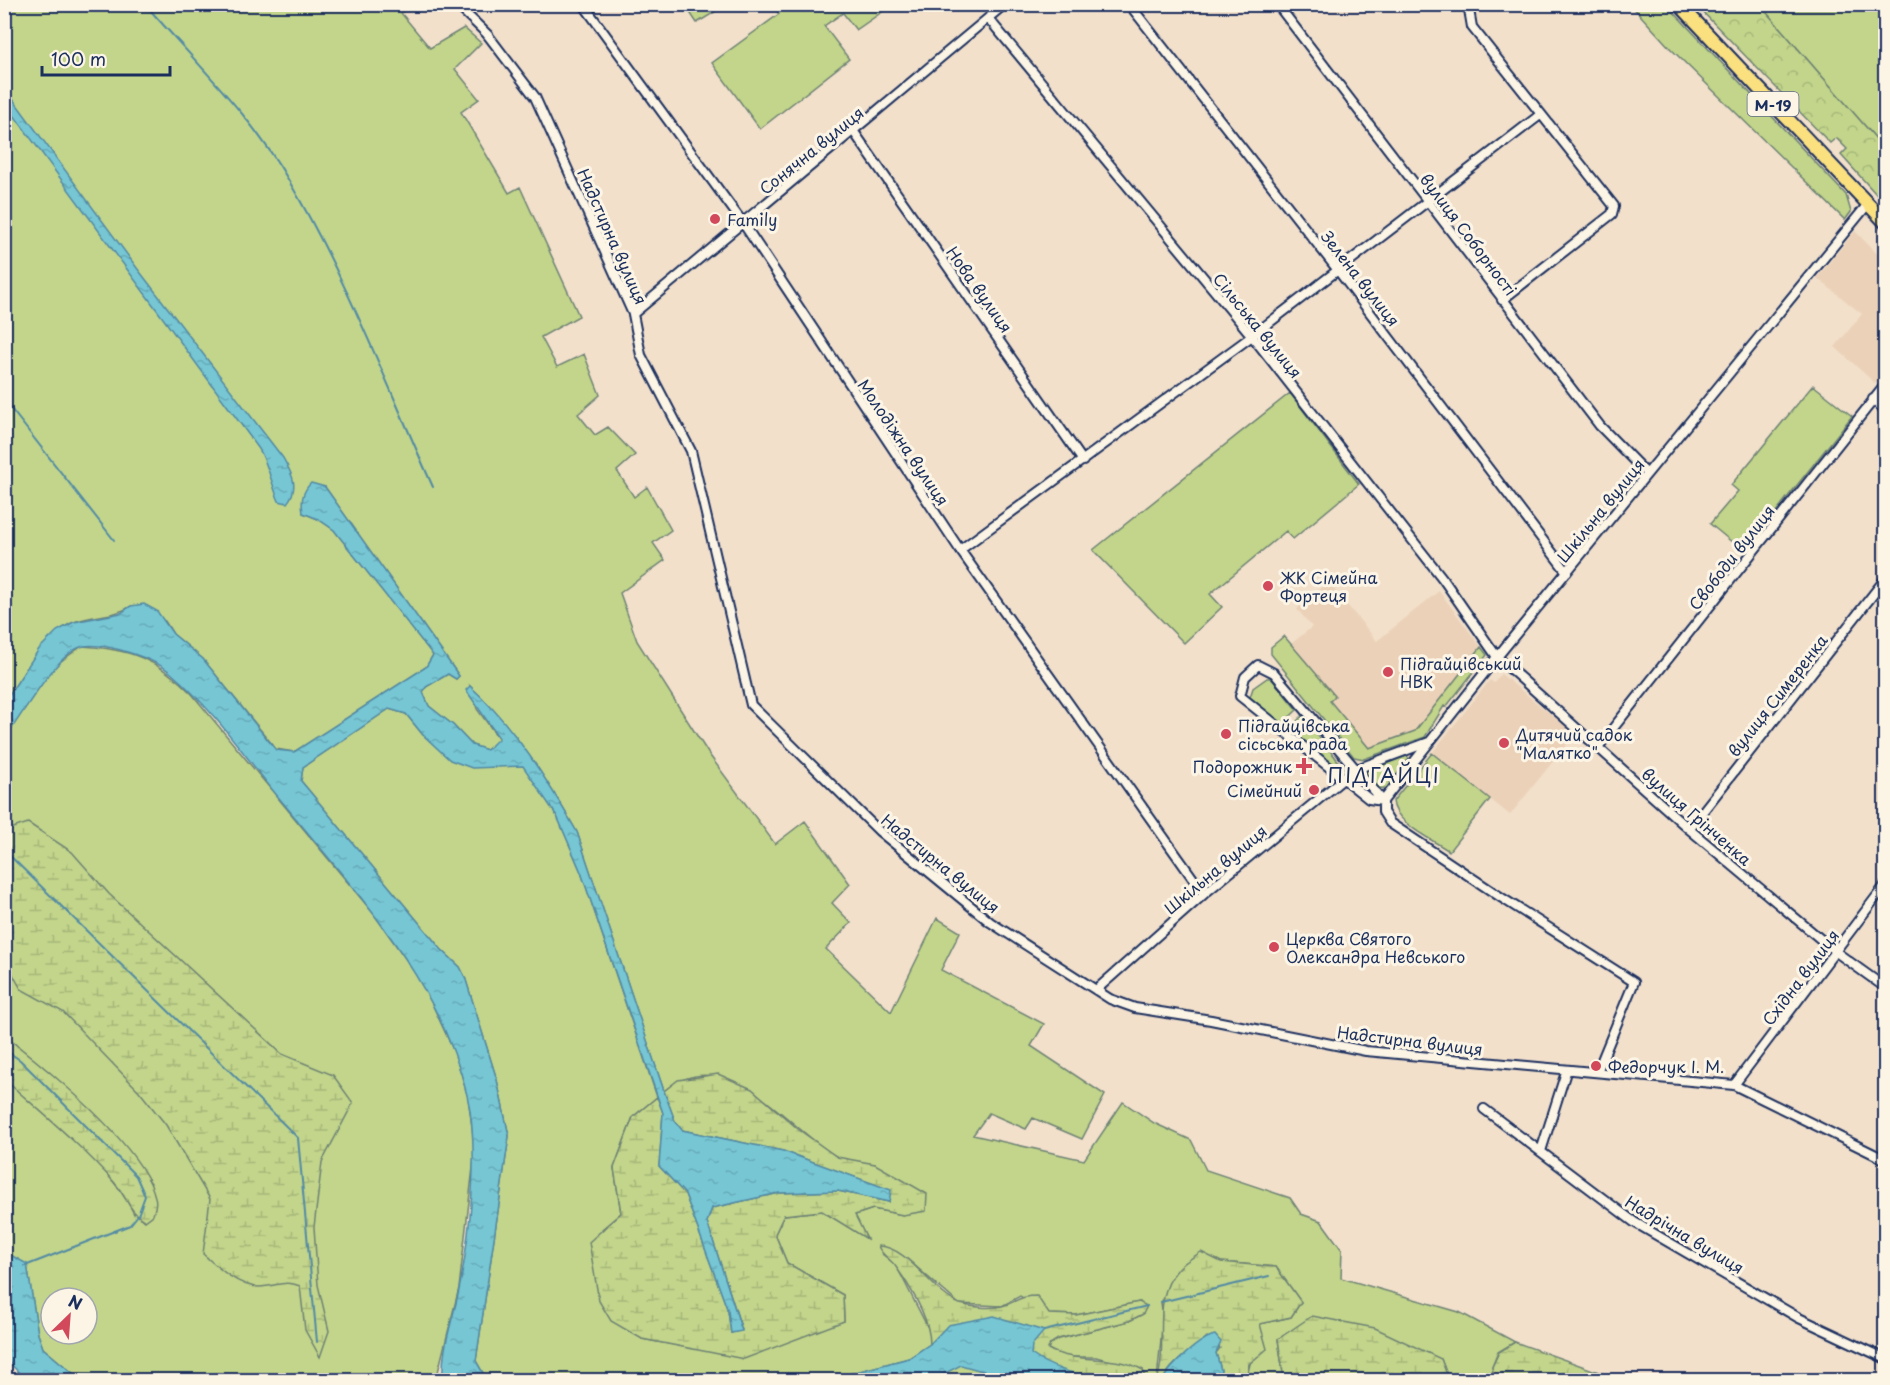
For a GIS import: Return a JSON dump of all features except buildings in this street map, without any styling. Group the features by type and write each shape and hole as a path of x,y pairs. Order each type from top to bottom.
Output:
{"highway":[{"name":"М-19","path":"1679,4 1886,223"}],"street":[{"name":"Надстирна вулиця","path":"456,4 487,34 535,96 633,314 641,355 691,451 751,705 879,831 990,922 1110,999 1135,1008 1211,1020 1366,1052 1566,1072 1597,1072 1734,1085 1886,1160"},
{"name":"Молодіжна вулиця","path":"583,4 742,223 960,550 1204,894"},
{"name":"Сонячна вулиця","path":"633,314 1005,4"},
{"name":"Зелена вулиця","path":"1129,4 1337,269 1567,572"},
{"name":"вулиця Соборності","path":"1277,4 1600,426 1647,474"},
{"path":"1468,4 1472,27 1614,206 1612,214 1502,300"},
{"name":"Сільська вулиця","path":"988,18 1252,336 1443,579 1497,657"},
{"path":"960,550 1252,336 1540,115"},
{"name":"Нова вулиця","path":"854,132 1083,461"},
{"name":"Шкільна вулиця","path":"1383,801 1497,657 1868,204"},
{"name":"Свободи вулиця","path":"1599,746 1886,384"},
{"path":"1873,399 1886,411"},
{"name":"вулиця Симеренка","path":"1689,829 1886,578"},
{"name":"вулиця Грінченка","path":"1497,657 1689,829 1836,952 1886,988"},
{"path":"1383,801 1369,799 1343,780 1240,696 1245,677 1258,665 1274,673 1354,770 1383,801 1383,812 1390,823 1634,982 1597,1072"},
{"path":"1354,770 1430,742"},
{"name":"Шкільна вулиця","path":"1096,990 1204,894 1354,770"},
{"name":"Східна вулиця","path":"1734,1085 1886,884"},
{"path":"1541,1151 1566,1072"},
{"name":"Надрічна вулиця","path":"1484,1109 1634,1222 1799,1318 1886,1359"}],"shaded area":[{"path":"1855,231 1885,262 1885,374 1876,384 1835,347 1862,314 1817,278"},
{"name":"Підгайцівський НВК","path":"1328,582 1377,641 1439,591 1481,647 1415,731 1369,748 1330,701 1335,697 1291,644 1312,627 1297,609"},
{"name":"Дитячий садок \"Малятко\"","path":"1501,674 1575,734 1510,815 1432,753 1490,680 1494,683"}],"green space":[{"path":"130,4 140,8 144,4 413,5 401,13 430,48 464,28 481,43 455,69 479,99 461,112 509,193 520,187 579,316 541,337 557,367 584,354 600,395 578,414 595,435 608,427 635,455 617,471 634,497 647,487 671,530 653,543 665,560 620,593 637,641 708,753 775,844 805,821 850,884 832,903 851,923 826,949 891,1012 937,918 960,932 941,970 1044,1024 1031,1046 1105,1095 1082,1139 1033,1118 1026,1129 989,1113 973,1135 1084,1160 1123,1102 1154,1123 1191,1140 1206,1170 1290,1198 1301,1214 1321,1221 1342,1250 1341,1278 1459,1312 1515,1342 1498,1352 1492,1367 1495,1380 1449,1380 1441,1359 1278,1339 1284,1380 1246,1380 1260,1324 1291,1317 1301,1302 1276,1267 1221,1262 1201,1253 1161,1302 1163,1318 1157,1380 1145,1380 1143,1370 1096,1357 1062,1357 1048,1349 1050,1344 1058,1339 1129,1321 1143,1314 1140,1302 1076,1315 1049,1314 1020,1296 1002,1306 959,1304 906,1258 882,1254 896,1265 930,1332 930,1344 909,1358 826,1380 487,1380 476,1361 509,1136 497,1080 460,967 441,949 301,781 303,767 389,709 406,714 423,735 523,765 557,816 581,872 657,1097 633,1117 614,1168 621,1213 602,1229 642,1339 692,1348 822,1328 844,1321 843,1295 787,1263 775,1234 784,1215 822,1211 866,1238 855,1215 873,1209 903,1215 875,1164 834,1155 775,1108 732,1081 710,1075 687,1078 664,1091 577,832 529,755 501,719 470,686 477,709 499,739 487,750 472,745 453,725 429,706 423,692 426,687 448,674 456,679 459,676 325,487 303,513 318,519 334,530 433,655 426,667 294,752 276,749 203,659 173,634 165,621 131,606 117,612 74,622 64,628 35,657 5,701 5,5"},
{"path":"685,5 726,5 697,23"},
{"path":"772,5 892,5 856,30 843,13 824,26 849,59 760,129 712,63 779,14"},
{"path":"1631,5 1667,5 1846,195 1851,212 1845,220 1671,49"},
{"path":"1696,5 1760,5 1885,149 1885,204 1841,155 1847,149 1836,138 1830,143"},
{"path":"1760,5 1885,5 1885,149"},
{"path":"1813,385 1852,416 1744,552 1710,524 1738,491 1731,485"},
{"path":"1290,393 1359,484 1293,539 1286,531 1210,594 1222,607 1184,643 1093,550"},
{"path":"1284,636 1335,696 1330,701 1369,748 1415,731 1481,647 1487,655 1446,707 1444,706 1425,737 1364,759 1354,757 1271,654 1271,647"},
{"path":"82,646 129,653 155,664 192,694 373,913 422,982 456,1056 468,1097 475,1150 459,1288 436,1380 81,1380 43,1348 42,1346 99,1346 99,1286 39,1286 39,1337 27,1265 5,1252 5,1080 58,1125 94,1160 110,1177 134,1214 151,1183 135,1161 84,1104 5,1036 4,738 53,667"},
{"path":"1267,678 1271,678 1297,710 1282,724 1250,697 1253,688"},
{"path":"1302,716 1344,768 1339,772 1289,729"},
{"path":"1432,753 1490,799 1449,851 1407,823 1395,809 1393,801"},
{"path":"1407,756 1409,759 1387,788 1376,789 1365,777 1366,771"},
{"path":"28,823 72,852 109,894 282,1054 333,1075 353,1103 322,1162 314,1227 318,1285 329,1331 320,1357 305,1330 300,1286 284,1283 259,1287 244,1284 203,1254 210,1199 166,1125 139,1091 63,1012 21,989 5,960 4,834 7,830"},
{"path":"5,1036 44,1067 113,1132 147,1177 156,1203 153,1215 145,1221 140,1217 101,1168 5,1080"},
{"path":"718,1074 752,1089 798,1129 837,1157 875,1164 927,1194 926,1211 903,1215 873,1209 855,1215 867,1239 822,1211 784,1215 775,1234 787,1263 843,1295 844,1321 744,1359 642,1339 611,1321 599,1301 589,1242 621,1213 614,1168 633,1117 657,1097 663,1113 659,1166 685,1194 728,1311 731,1333 742,1330 707,1222 712,1208 779,1193 838,1191 889,1202 890,1190 783,1151 682,1130 675,1121 664,1091 678,1080"},
{"path":"878,1246 889,1248 900,1254 940,1291 960,1304 997,1307 1021,1298 1037,1296 1049,1314 1076,1315 1139,1302 1147,1306 1143,1314 1129,1321 1058,1339 1050,1344 1048,1349 1071,1357 1131,1365 1143,1370 1145,1380 1041,1380 930,1344 927,1324 913,1294 894,1264"},
{"path":"1201,1252 1221,1262 1276,1267 1301,1302 1291,1317 1260,1324 1267,1349 1249,1364 1246,1380 1217,1380 1221,1370 1216,1353 1220,1348 1207,1337 1177,1362 1163,1380 1157,1380 1165,1294 1178,1269"},
{"path":"1312,1316 1375,1328 1441,1359 1449,1380 1284,1380 1278,1339"},
{"path":"1515,1342 1621,1380 1495,1380 1492,1367 1499,1352"},
{"path":"960,1364 986,1372 998,1380 932,1380"}],"water":[{"path":"4,87 137,268 283,458 292,475 294,486 287,503 279,501 259,449 5,103"},
{"path":"311,483 325,487 459,676 456,679 448,674 426,687 423,692 429,706 453,725 472,745 487,750 499,738 466,690 470,686 515,736 542,774 577,832 664,1091 675,1121 682,1130 783,1151 891,1190 889,1202 838,1191 779,1193 712,1208 707,1222 742,1331 731,1333 728,1311 685,1194 659,1166 663,1113 581,872 557,816 523,766 472,768 450,760 423,735 406,714 389,709 303,767 301,781 441,949 460,967 497,1080 509,1136 476,1361 487,1380 443,1380 446,1346 459,1290 470,1218 473,1166 471,1117 454,1052 436,1012 415,974 390,937 364,901 241,749 200,701 163,667 117,649 84,646 74,650 63,659 41,686 5,738 5,701 39,649 57,631 74,622 121,613 131,606 144,604 157,611 173,634 203,659 276,750 294,752 426,667 433,655 334,530 318,519 303,513 303,497"},
{"path":"5,1252 27,1264 39,1346 42,1346 81,1380 26,1380 5,1358"},
{"path":"994,1316 1044,1331 1032,1345 1031,1354 1047,1364 1101,1380 998,1380 986,1372 961,1365 932,1380 826,1380 909,1358 930,1344 948,1325"},
{"path":"1215,1335 1221,1342 1216,1353 1221,1370 1217,1380 1163,1380 1186,1353"}],"waterway":[{"path":"151,11 242,114 289,181 329,255 433,487"},
{"path":"4,400 114,540"},
{"path":"4,850 298,1138 317,1342"},
{"path":"4,1049 20,1060 136,1176 145,1196 138,1215 130,1225 25,1266"},
{"path":"1161,1302 1269,1276"},
{"path":"1044,1331 1147,1306"}],"place":[{"name":"Family","path":"715,219"},
{"name":"ЖК Сімейна Фортеця","path":"1268,586"},
{"name":"Підгайцівський НВК","path":"1388,672"},
{"name":"Підгайцівська сісьська рада","path":"1226,734"},
{"name":"Дитячий садок \"Малятко\"","path":"1504,743"},
{"name":"Подорожник","path":"1304,766"},
{"name":"Сімейний","path":"1314,790"},
{"name":"Церква Святого Олександра Невського","path":"1274,947"},
{"name":"Федорчук І. М.","path":"1596,1066"}],"district":[{"name":"ПІДГАЙЦІ","path":"1384,775"}]}
